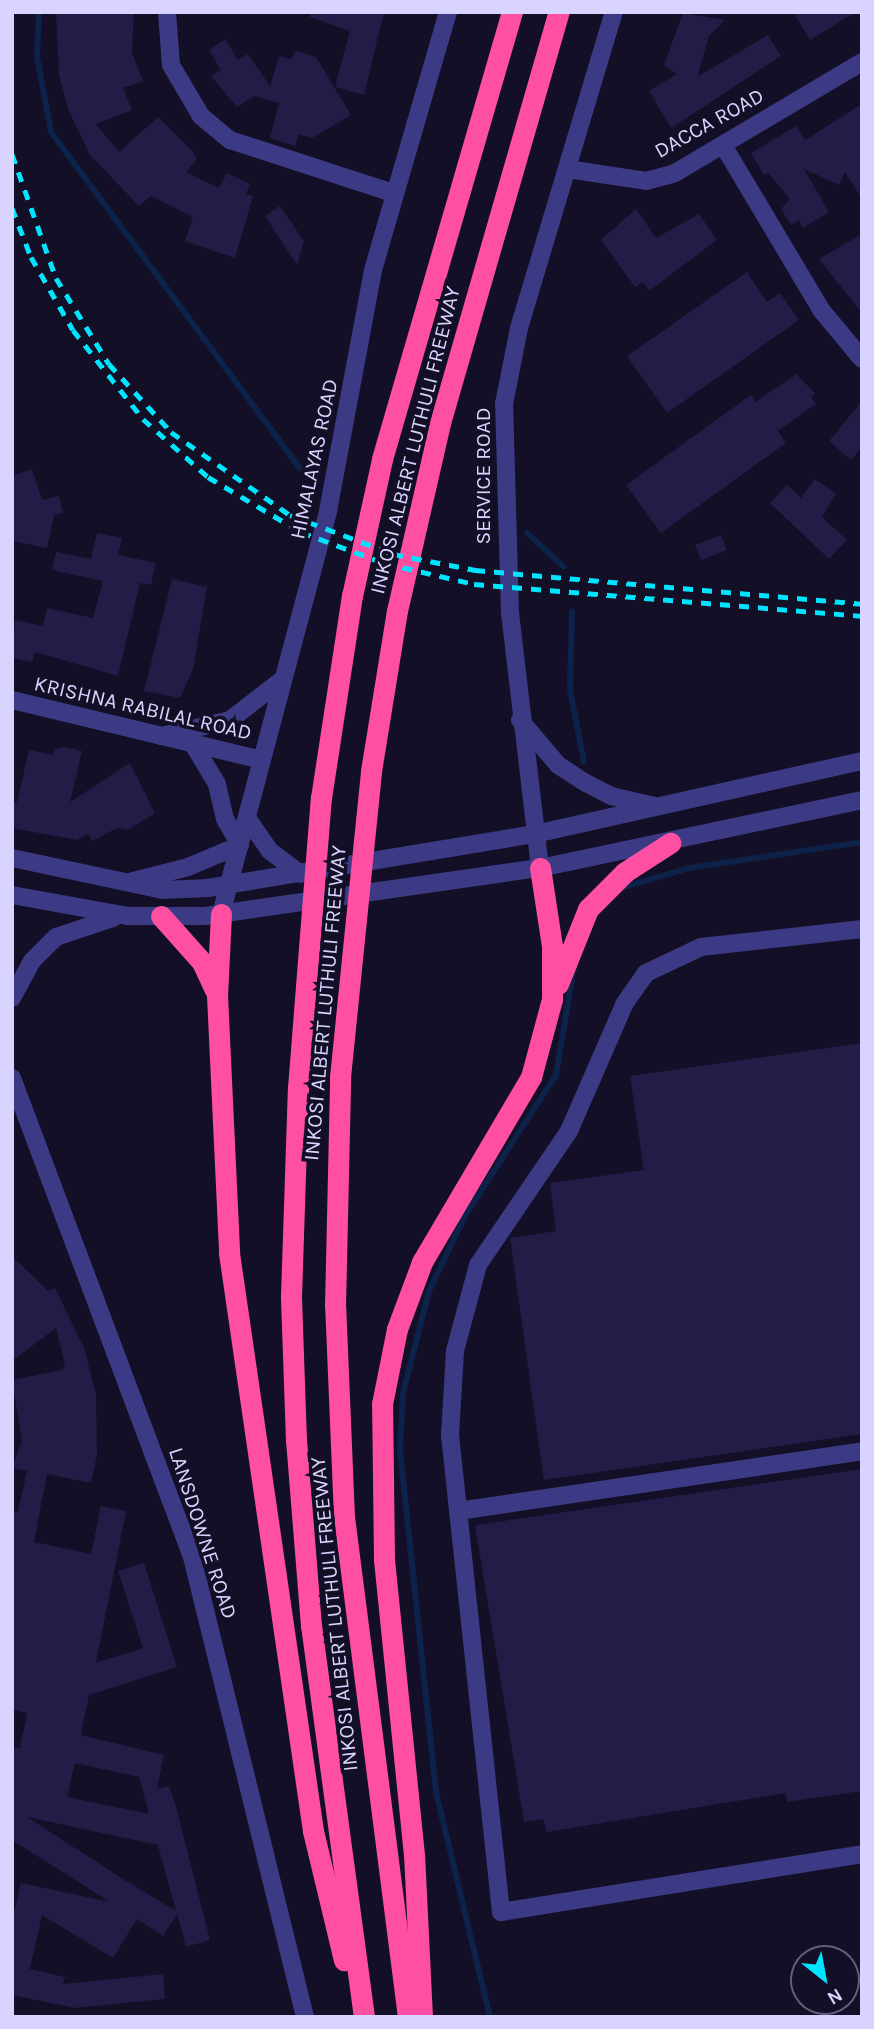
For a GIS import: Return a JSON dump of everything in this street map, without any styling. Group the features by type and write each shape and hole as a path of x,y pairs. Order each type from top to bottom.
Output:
{"highway":[{"name":"INKOSI ALBERT LUTHULI FREEWAY","path":"364,2017 311,1626 296,1441 291,1296 308,956 335,687 368,520 512,12"},
{"name":"INKOSI ALBERT LUTHULI FREEWAY","path":"408,2017 344,1517 335,1187 350,947 384,685 416,525 559,12"},
{"path":"422,2017 414,1855 384,1559 382,1404 397,1329 422,1262 531,1077 552,999 589,909 625,872 670,843"},
{"path":"540,868 552,999"},
{"path":"221,914 217,995 229,1253 249,1408 313,1830 358,2017"},
{"path":"161,916 202,962 217,995"}],"street":[{"path":"167,12 171,65 201,116 230,140 393,193"},
{"name":"HIMALAYAS ROAD","path":"221,914 328,511 393,193 448,12"},
{"name":"SERVICE ROAD","path":"540,868 518,717 510,614 504,404 519,328 614,12"},
{"name":"DACCA ROAD","path":"567,169 646,181 675,173 862,62"},
{"path":"723,145 822,311 862,359"},
{"path":"161,736 230,720 283,679"},
{"name":"KRISHNA RABILAL ROAD","path":"12,700 262,760"},
{"path":"518,717 540,747 577,777 611,796 655,806"},
{"path":"123,883 188,867 240,845 225,819 212,774 193,744"},
{"path":"13,859 162,890 230,884 535,834 862,761"},
{"path":"12,998 32,961 56,937 91,922 127,916 221,914 540,868 670,843 862,800"},
{"path":"247,818 270,851 300,874"},
{"path":"12,895 127,916"},
{"path":"862,929 701,947 646,974 624,1005 569,1130 478,1265 454,1350 450,1435 501,1912 862,1854"},
{"name":"LANSDOWNE ROAD","path":"12,1078 17,1107 192,1557 300,2016"},
{"path":"458,1511 862,1451"}],"building":[{"path":"56,12 134,12 132,53 143,81 123,88 132,110 96,124 119,152 158,117 194,153 197,159 186,172 219,188 227,173 250,184 246,194 253,196 235,258 185,241 193,217 151,196 139,206 90,155 68,109 59,75"},
{"path":"310,12 384,12 364,95 335,87 350,31 310,17"},
{"path":"793,12 856,12 810,40"},
{"path":"683,13 725,20 709,36 697,77 768,35 781,56 671,128 649,91 677,74 664,65"},
{"path":"225,39 238,60 248,54 270,86 279,56 291,59 296,51 316,57 351,115 312,138 299,134 295,146 270,138 279,103 254,96 237,107 211,76 221,70 209,50"},
{"path":"862,104 862,199 845,172 839,185 804,169 829,212 803,228 799,220 791,225 781,209 790,199 768,173 764,175 751,153 796,126 805,140"},
{"path":"280,206 304,241 297,265 265,216"},
{"path":"636,209 656,238 699,214 717,240 649,291 643,282 635,287 601,240"},
{"path":"862,234 862,313 819,259"},
{"path":"747,272 767,302 780,293 799,320 667,413 627,356"},
{"path":"796,374 815,393 811,397 816,404 778,431 786,443 661,533 626,485 751,395 756,402"},
{"path":"862,401 862,447 851,460 829,441"},
{"path":"32,469 42,500 59,496 63,513 54,515 47,548 12,541 12,476"},
{"path":"815,479 836,494 822,517 847,540 829,559 770,503 787,485 801,498"},
{"path":"97,533 122,538 118,555 156,563 151,585 140,583 118,676 35,652 32,662 12,658 15,620 43,626 47,608 93,618 103,581 52,570 56,552 91,559"},
{"path":"721,535 727,550 701,560 695,545"},
{"path":"172,579 207,587 193,669 180,698 144,691"},
{"path":"66,747 82,751 70,802 130,763 155,813 128,830 117,828 92,841 88,834 77,840 12,828 12,801 17,802 29,750 53,755 55,749"},
{"path":"862,1043 862,1434 544,1480 510,1238 556,1231 550,1183 644,1170 630,1076"},
{"path":"12,1256 48,1291 55,1288 84,1348 96,1394 97,1454 91,1483 47,1474 34,1542 91,1554 101,1506 126,1511 96,1663 143,1648 118,1571 144,1563 177,1667 89,1695 81,1735 164,1755 157,1789 169,1786 175,1803 210,1940 186,1947 177,1914 163,1936 137,1919 113,1958 42,1915 30,1969 65,1977 63,1984 163,1974 165,1999 75,2008 12,1995 12,1921 21,1883 110,1902 12,1840 12,1747 20,1748 27,1713 12,1710 12,1510 18,1512 27,1471 12,1468 22,1440 12,1380 62,1370 65,1365 56,1328 12,1361","holes":["75,1763 139,1777 149,1814 67,1797","27,1817 158,1845 176,1911 123,1879"]},
{"path":"862,1469 862,1791 787,1802 786,1793 547,1832 543,1819 524,1822 475,1525"}],"waterway":[{"path":"39,12 37,57 51,132 306,477"},
{"path":"527,533 564,567"},
{"path":"572,612 570,690 584,762"},
{"path":"621,888 689,868 862,842"},
{"path":"490,2017 436,1792 400,1450 403,1393 429,1291 465,1216 556,1075 574,968"}],"railway":[{"path":"12,154 56,278 109,364 171,432 290,515 393,554 475,570 862,604"},
{"path":"12,208 31,257 73,330 143,419 208,477 301,532 384,563 474,584 862,616"}]}
